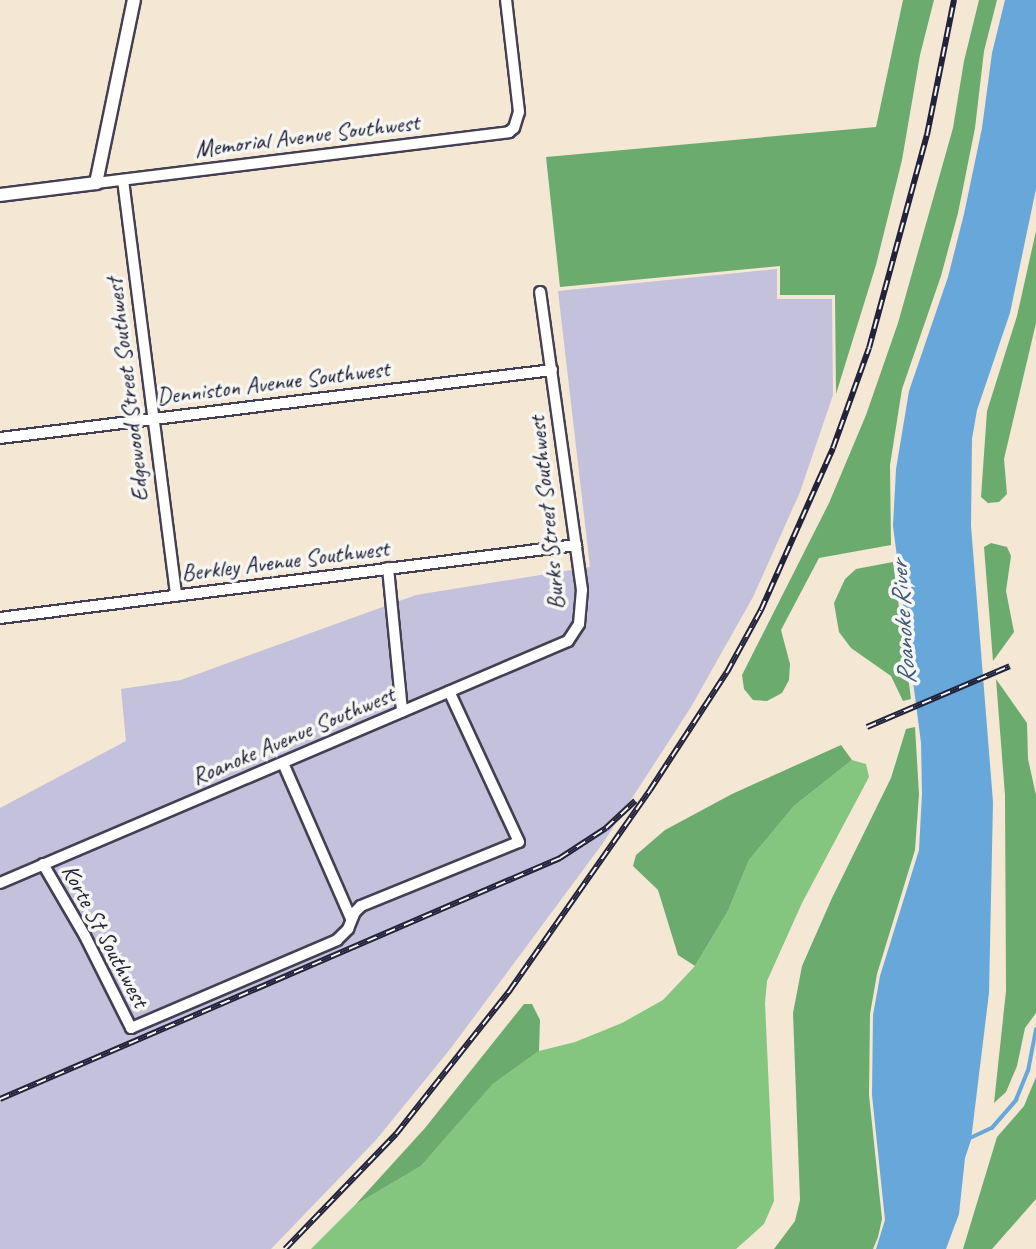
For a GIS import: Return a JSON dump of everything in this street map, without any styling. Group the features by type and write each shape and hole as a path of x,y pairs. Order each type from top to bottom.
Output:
{"street":[{"path":"0,195 96,183 134,0"},
{"name":"Memorial Avenue Southwest","path":"96,183 495,134 514,128 519,112 506,0"},
{"name":"Edgewood Street Southwest","path":"123,180 176,596"},
{"name":"Burks Street Southwest","path":"449,691 561,645 574,634 582,613 576,545 540,292"},
{"name":"Denniston Avenue Southwest","path":"0,438 552,370"},
{"name":"Berkley Avenue Southwest","path":"0,618 576,545"},
{"path":"388,568 402,711"},
{"path":"283,763 351,919 361,906 519,842 449,691"},
{"name":"Roanoke Avenue Southwest","path":"0,883 449,691"},
{"name":"Korte St Southwest","path":"43,864 73,915 131,1028 337,940 348,929 351,919"}],"shaded area":[{"path":"777,269 777,299 832,299 833,395 800,492 753,597 691,707 603,843 451,1048 376,1140 271,1249 0,1249 0,808 126,741 121,689 181,680 416,595 590,567 558,291"}],"green space":[{"path":"903,0 934,0 920,55 902,160 876,265 836,394 835,295 780,295 780,266 560,287 546,157 876,127"},
{"path":"979,0 997,0 984,51 975,128 958,213 941,276 902,389 890,465 891,545 819,558 781,630 790,664 789,680 782,693 767,701 753,700 744,689 742,675 829,503 866,415 898,323 953,128 964,61"},
{"path":"1036,231 1036,323 1004,459 1007,494 999,502 988,503 981,497 987,411 1017,316"},
{"path":"991,543 1007,547 1011,556 1006,591 1014,632 993,661 984,547"},
{"path":"893,562 911,699 903,701 891,676 851,648 839,632 834,603 845,579 856,569"},
{"path":"996,679 1027,723 1028,759 1036,795 1036,1013 1025,1028 1017,1066 1006,1092 994,1103 1006,991 1005,795"},
{"path":"915,727 919,794 915,850 877,974 870,1014 869,1095 882,1219 878,1237 873,1249 774,1249 795,1221 800,1200 793,1013 802,966 891,778 906,729"},
{"path":"841,745 852,760 794,806 749,860 728,911 695,966 678,955 658,890 633,866 636,855 665,830 732,794"},
{"path":"852,760 866,764 869,777 802,903 767,981 765,1003 774,1201 764,1224 736,1249 311,1249 355,1205 421,1166 493,1084 539,1051 575,1042 622,1023 663,1000 695,966 728,911 749,860 794,806"},
{"path":"524,1004 532,1004 540,1020 539,1051 493,1084 421,1166 355,1205 425,1128"},
{"path":"1036,1077 1036,1199 992,1249 963,1249 997,1137 1024,1106"}],"water":[{"path":"1005,0 1036,0 1036,189 1010,313 977,410 972,439 971,526 993,802 989,993 959,1214 946,1249 876,1249 885,1220 872,1095 873,1015 880,976 919,850 922,793 921,743 893,526 896,469 909,391 948,277 964,214 982,128 992,53"}],"waterway":[{"path":"968,1139 992,1128 1016,1100 1028,1071 1036,1030"}],"railway":[{"path":"285,1249 396,1134 510,990 650,790 727,672 761,610 833,448 869,348 927,135 954,0"},
{"path":"867,727 1010,666"},
{"path":"0,1099 560,858 606,828 635,801"}],"water label":[{"name":"Roanoke River","path":"903,623"}]}
